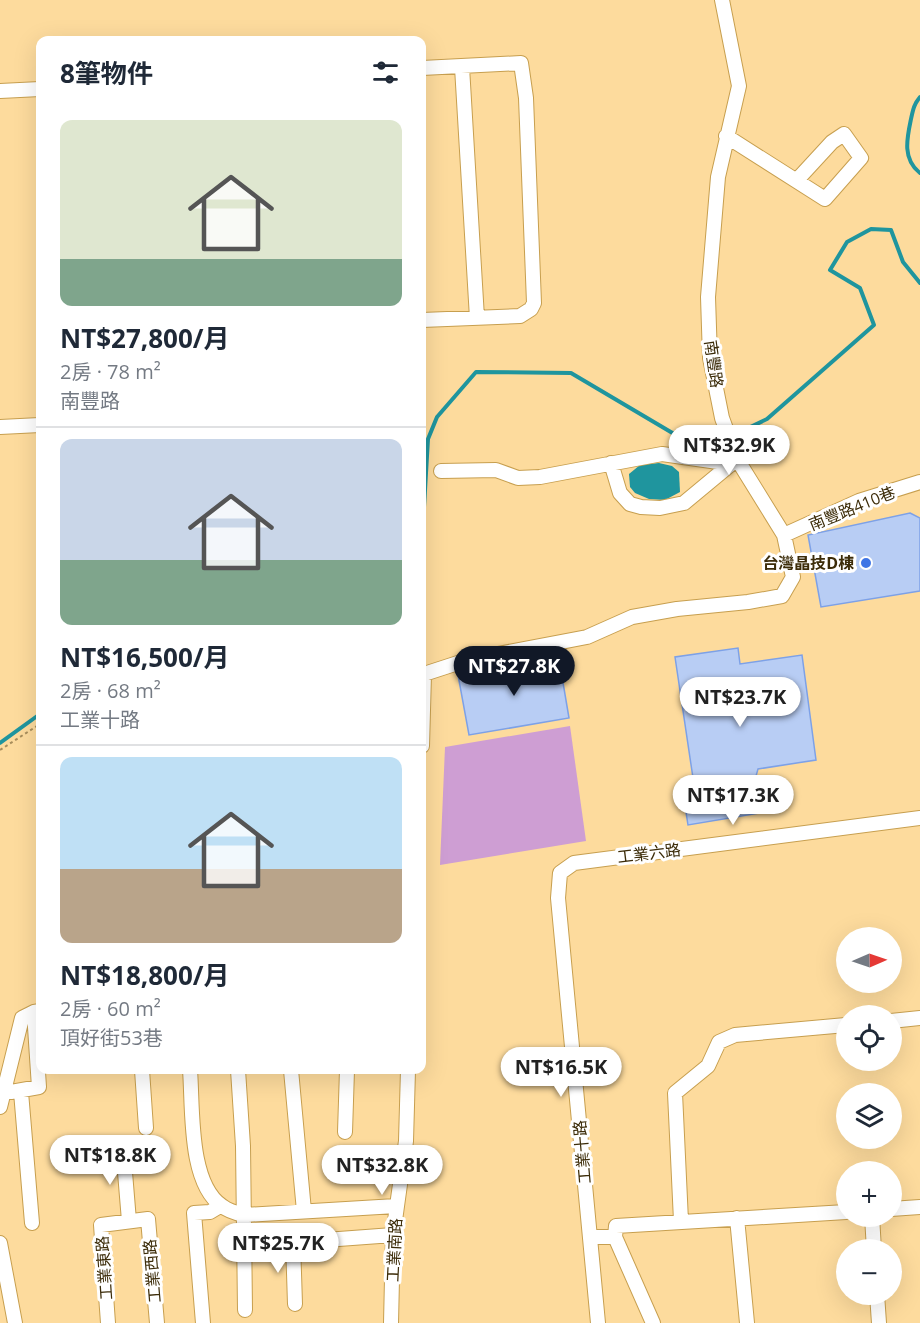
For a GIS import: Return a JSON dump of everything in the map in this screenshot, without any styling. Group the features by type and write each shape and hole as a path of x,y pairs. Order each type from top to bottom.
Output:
{"street":[{"name":"南豐路","path":"426,673 467,660 587,637 632,617 782,596 793,577 784,535 737,459 722,418 710,358 708,297 718,177 726,136 740,86 722,0"},
{"path":"426,69 521,63 526,98 534,303 531,309 520,316 426,320"},
{"path":"462,67 477,318"},
{"path":"0,91 36,89"},
{"path":"726,136 825,198 861,158 844,134 832,142 797,180"},
{"path":"0,427 36,425"},
{"path":"441,471 496,470 519,478 540,477 662,454 718,462 737,459"},
{"path":"611,463 620,493 630,504 660,508 684,503 737,459"},
{"name":"南豐路410巷","path":"784,535 859,501 920,482"},
{"name":"工業六路","path":"560,873 574,863 920,818"},
{"name":"工業十路","path":"560,873 558,898 598,1323"},
{"path":"32,1014 36,1056"},
{"path":"0,1107 32,1014"},
{"path":"902,1020 920,1018"},
{"path":"681,1221 675,1093 708,1066 719,1042 735,1035 836,1026"},
{"path":"4,1093 21,1092 39,1087 38,1074"},
{"path":"142,1074 147,1128"},
{"path":"190,1074 196,1160 204,1186 220,1206 244,1215 396,1206"},
{"path":"238,1074 243,1146 245,1310"},
{"path":"291,1074 304,1210"},
{"path":"345,1132 347,1074"},
{"name":"工業南路","path":"390,1323 393,1236 406,1141 408,1074"},
{"path":"21,1092 32,1223"},
{"path":"123,1148 129,1221"},
{"path":"203,1323 194,1212 210,1212 220,1206"},
{"path":"902,1208 920,1207"},
{"path":"652,1323 615,1238 616,1226 836,1213"},
{"path":"737,1218 747,1323"},
{"name":"工業東路","path":"108,1323 101,1225 148,1219"},
{"name":"工業西路","path":"148,1219 157,1323"},
{"path":"245,1246 393,1236"},
{"path":"590,1237 615,1238"},
{"path":"292,1242 295,1304"},
{"path":"0,1243 15,1323"},
{"path":"878,1305 879,1323"}],"path":[{"path":"0,750 36,727"}],"shaded area":[{"path":"570,726 586,841 440,865 445,747"}],"water":[{"path":"659,463 672,466 679,472 680,492 665,500 649,499 635,493 630,487 629,474 640,465"}],"building":[{"name":"台灣晶技D棟","path":"910,513 920,518 920,591 821,607 808,535"},
{"path":"738,648 740,664 802,655 816,760 758,769 756,776 760,813 688,825 681,780 693,778 675,657"},
{"path":"559,659 569,718 469,735 458,675"}],"waterway":[{"path":"920,97 912,113 907,148 910,161 920,173"},
{"path":"426,473 428,439 437,417 476,372 571,373 686,441 717,443 767,419 874,325 860,288 830,270 847,242 871,229 891,230 903,262 920,283"},
{"path":"0,743 36,717"}],"place":[{"name":"台灣晶技D棟","path":"866,563"}]}
